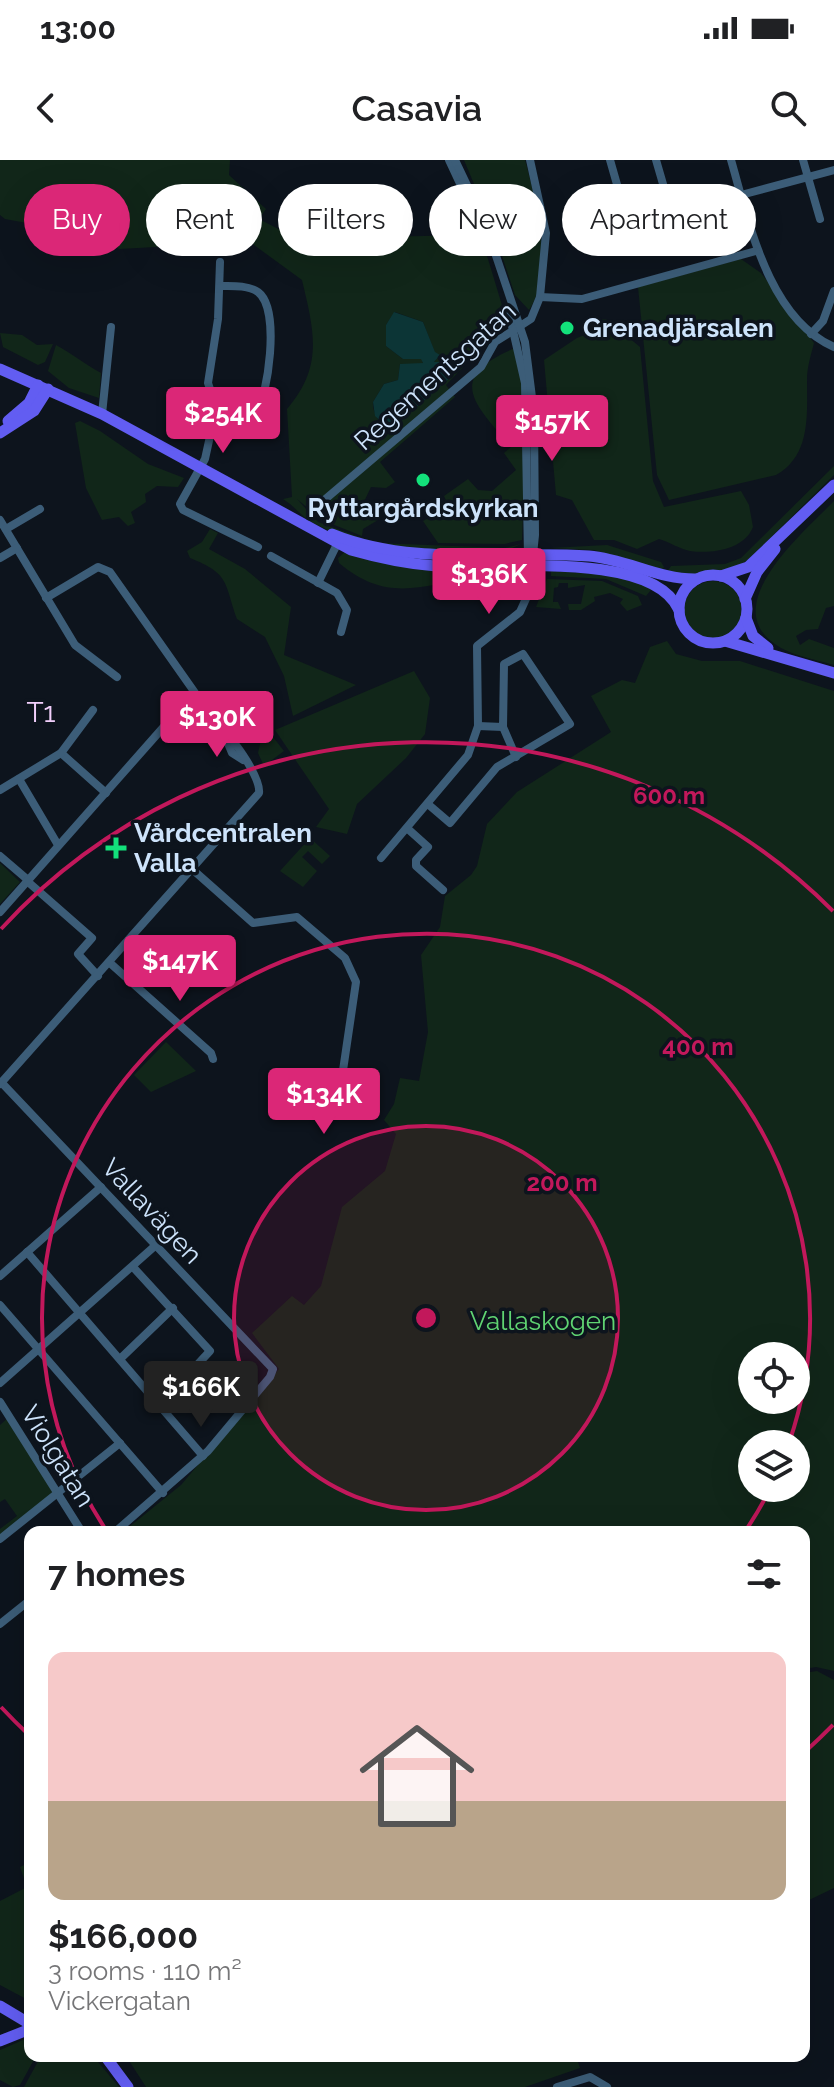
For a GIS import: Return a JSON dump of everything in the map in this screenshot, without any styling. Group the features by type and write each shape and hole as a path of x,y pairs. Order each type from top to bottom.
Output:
{"main road":[{"path":"0,369 154,437 339,541 400,562 530,561 630,573 663,587 679,610 690,634 706,643 724,641 834,673"},
{"path":"0,425 24,409 43,387"},
{"path":"0,433 34,411 43,387"},
{"path":"339,541 398,552 508,555 530,561 553,556 602,558 667,578 697,579 721,576 748,567 834,485"},
{"path":"784,656 757,640 746,618 745,599 757,572 792,528"},
{"path":"721,576 736,585 745,599"},
{"path":"679,610 686,589 697,579"},
{"path":"724,641 738,632 746,618"},
{"path":"0,2006 24,2023"},
{"path":"0,2041 24,2030"},
{"path":"110,2062 128,2087"}],"street":[{"path":"381,858 429,805 468,755 478,726 477,646 515,617 526,602 531,536 526,404 517,330 485,223 452,160"},
{"name":"Regementsgatan","path":"316,507 481,367 495,342 517,330 533,316 540,297 546,233 530,160"},
{"path":"610,160 636,251 679,239 656,160"},
{"path":"731,160 738,184"},
{"path":"803,160 820,219"},
{"path":"756,191 834,170"},
{"path":"756,251 767,274 811,334 834,347"},
{"path":"540,297 582,299 738,256"},
{"path":"220,262 221,286 208,383 215,404 212,430 201,466 181,502 182,508 258,547"},
{"path":"212,430 221,431 255,419 270,362 269,314 264,299 253,290 221,286"},
{"path":"811,334 823,321 834,291"},
{"path":"102,414 111,327"},
{"path":"6,529 40,509"},
{"path":"0,520 75,645 117,677"},
{"path":"508,555 520,550 531,536"},
{"path":"531,536 553,556"},
{"path":"318,583 339,541"},
{"path":"0,558 17,548"},
{"path":"271,556 344,600 347,610 341,632"},
{"path":"1,1083 259,793 258,782 243,760 237,744 224,734 104,567 98,567 46,598"},
{"path":"429,805 450,823 497,767 516,757 570,724 523,654 504,664 503,727 516,757"},
{"path":"0,912 168,722 198,697"},
{"path":"0,790 61,753 93,710"},
{"path":"478,726 503,727"},
{"path":"61,753 106,793"},
{"path":"19,779 58,845"},
{"path":"408,829 428,847 416,860 416,866 443,890"},
{"path":"0,856 92,938 78,954 98,976"},
{"path":"192,869 253,923 300,918 350,965 356,982 346,1064 339,1090 322,1107"},
{"path":"110,963 211,1053 213,1059"},
{"name":"Vallavägen","path":"1,1083 273,1369 270,1377 203,1456"},
{"path":"0,1276 101,1187"},
{"path":"0,1383 156,1245"},
{"path":"27,1252 203,1456 122,1526"},
{"path":"133,1267 210,1351 160,1405"},
{"path":"0,1306 163,1493"},
{"path":"120,1359 173,1308"},
{"name":"Violgatan","path":"0,1402 78,1526"},
{"path":"0,1539 120,1443"},
{"path":"0,1624 24,1605"},
{"path":"557,2087 590,2077 607,2087"}],"green space":[{"path":"0,160 230,160 229,175 239,184 146,184 146,248 130,248 130,184 24,184 24,223 0,215"},
{"path":"464,160 525,160 531,184 474,184"},
{"path":"262,221 278,229 278,256 413,256 413,236 429,236 429,256 487,256 508,325 491,338 446,385 455,397 380,462 395,482 386,488 371,487 360,510 378,520 363,529 362,536 322,520 297,499 318,522 376,543 505,548 521,544 506,551 433,550 385,545 361,541 315,524 283,499 292,497 287,409 307,378 313,348 302,280 262,251","holes":["395,312 423,322 435,353 440,355 433,363 445,362 451,377 390,430 383,426 373,402 384,384 398,380 400,364 423,364 422,359 403,359 386,346 386,325"]},
{"path":"502,256 542,256 537,295 529,310 515,295"},
{"path":"741,259 761,273 814,343 808,370 805,433 796,457 776,475 669,500 657,475 638,287"},
{"path":"600,319 606,319 640,347 653,481 664,507 741,491 749,505 753,527 742,541 726,549 698,552 659,539 637,549 614,540 594,540 572,500 556,495 544,360 577,338 599,329"},
{"path":"0,333 22,335 37,345 53,344 45,362 38,365 3,347"},
{"path":"56,345 101,373 99,398 69,388 48,371"},
{"path":"515,348 525,419 522,540 504,544 438,543 423,521 449,507 444,496 468,479 478,490 492,491 516,470 504,453 511,447 487,418 473,393 473,381 479,370"},
{"path":"80,421 148,464 184,478 178,487 157,486 145,494 146,502 131,512 135,523 128,526 119,517 102,520 86,488 75,423"},
{"path":"834,466 834,475 748,560 709,573 667,572 671,566 725,564 741,558"},
{"path":"834,501 834,606 826,608 818,629 806,630 796,636 800,645 809,639 834,648 834,665 777,646 758,625 756,606 774,566"},
{"path":"210,529 218,533 209,549 245,569 291,607 284,655 356,685 293,716 284,676 265,637 237,619 227,588 219,575 190,558 187,551 202,542"},
{"path":"607,545 661,562 664,567 662,571 594,550 550,548"},
{"path":"346,551 513,571 519,575 481,576 420,587 389,587 356,575 339,563 338,558"},
{"path":"551,571 618,575 654,586 646,596 606,579 551,576"},
{"path":"547,579 602,581 638,596 642,605 627,611 620,603 623,599 610,593 594,597 595,601 581,610 569,610 568,604 581,604 585,585 568,588 568,583 559,583 554,588 553,602 558,602 561,609 536,607"},
{"path":"713,581 724,583 733,590 740,599 740,621 733,630 724,637 713,639 702,637 693,630 686,621 684,610 686,599 693,590 702,583"},
{"name":"Vallaskogen","path":"667,641 676,654 702,661 740,661 834,691 834,1671 810,1668 810,1526 130,1526 181,1485 279,1369 252,1333 292,1296 304,1305 321,1286 342,1207 385,1171 396,1134 384,1120 394,1104 400,1078 419,1081 428,1032 421,955 440,927 445,896 471,875 477,866 487,824 517,792 611,732 591,696 622,680 635,683 650,647"},
{"path":"414,671 430,698 425,734 406,758 357,804 347,834 316,827 329,809 275,730"},
{"path":"269,732 284,751 264,766 258,753 262,735"},
{"path":"310,838 330,856 322,864 308,851 302,857 317,871 303,887 280,871"},
{"path":"0,863 20,882 0,904"},
{"path":"166,1042 196,1071 151,1092 134,1075"},
{"path":"8,1418 55,1493 0,1537 0,1529 17,1516 5,1499 0,1502 0,1425"},
{"path":"817,1671 834,1680 834,1888 810,1900 810,1672"},
{"path":"24,1889 24,1998 0,1985 0,1901"},
{"path":"24,2040 24,2062 33,2062 20,2085 13,2087 0,2080 0,2050"},
{"path":"38,2062 98,2062 119,2087 24,2087"},
{"path":"130,2062 578,2062 580,2068 525,2087 146,2087"}],"shaded area":[{"path":"394,312 423,322 435,352 440,355 434,362 445,362 452,371 451,377 390,430 375,416 373,402 384,384 398,380 400,364 423,363 421,359 403,359 386,346 386,325"}],"place":[{"name":"Grenadjärsalen","path":"567,328"},
{"name":"Ryttargårdskyrkan","path":"423,480"},
{"name":"Vårdcentralen Valla","path":"116,848"}],"district":[{"name":"T1","path":"42,712"}]}
